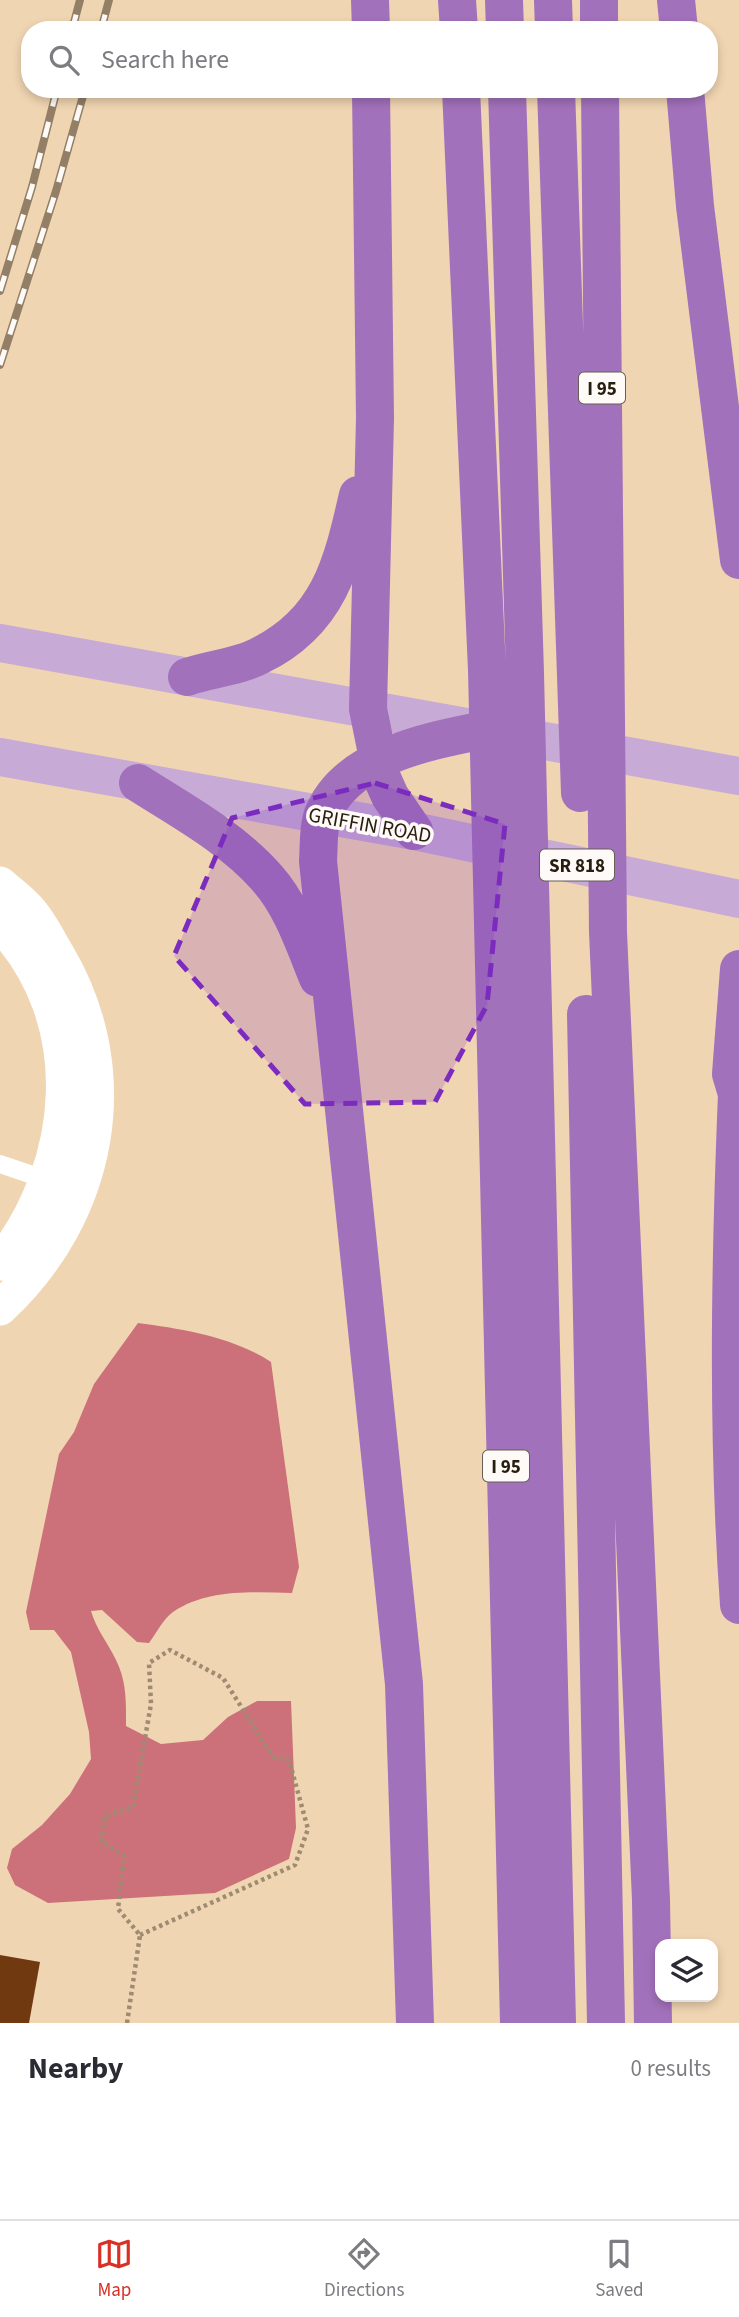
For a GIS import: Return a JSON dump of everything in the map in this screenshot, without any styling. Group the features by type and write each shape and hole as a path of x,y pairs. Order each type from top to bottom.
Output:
{"highway":[{"path":"370,0 371,21"},
{"path":"457,0 458,21"},
{"path":"504,0 505,21"},
{"path":"553,0 554,21"},
{"path":"599,0 599,21"},
{"path":"676,0 678,21"},
{"path":"372,98 376,418 368,709 377,760 390,796 414,831"},
{"name":"I 95","path":"461,98 487,670 519,2023"},
{"path":"507,98 526,673 557,2023"},
{"path":"557,98 591,684"},
{"name":"I 95","path":"600,98 591,684 596,929 651,1900 653,2023"},
{"path":"686,98 695,206 739,559"},
{"path":"187,677 257,657 296,633 326,599 343,557 376,418"},
{"path":"415,2023 404,1684 318,861 322,817 340,790 377,760 417,744 484,730"},
{"path":"138,783 200,822 268,879 291,914 333,1012"},
{"path":"596,929 606,2023"},
{"path":"739,970 731,1074 738,1093 729,1301 734,1526 739,1605"}],"main road":[{"path":"0,643 739,776"},
{"name":"GRIFFIN ROAD","path":"0,757 322,817 414,831 739,899"}],"street":[{"path":"0,884 29,909 72,982 92,1038 97,1102 92,1146 81,1192 55,1243 16,1293 0,1308"},
{"path":"0,924 35,971 60,1041 64,1072 64,1104 48,1181 21,1237 0,1263"}],"lane":[{"path":"0,1164 81,1192"}],"path":[{"path":"127,2023 140,1936 118,1909 124,1856 101,1841 105,1816 133,1807 151,1704 149,1663 170,1650 223,1678 273,1757 289,1760 308,1829 295,1865 140,1936"}],"highlighted area":[{"path":"375,783 505,824 487,1005 435,1102 305,1104 174,956 232,818"}],"shaded area":[{"path":"138,1323 190,1331 224,1340 271,1362 299,1567 292,1593 230,1593 200,1599 169,1615 149,1643 137,1642 102,1610 91,1611 122,1676 126,1726 161,1744 203,1740 228,1717 257,1701 291,1701 296,1828 289,1859 215,1893 48,1903 15,1885 7,1868 12,1849 42,1825 70,1794 91,1759 89,1732 71,1652 54,1630 30,1630 26,1612 59,1454 74,1432 94,1384"}],"building":[{"path":"0,1955 40,1962 29,2023 0,2023"}],"railway":[{"path":"74,21 80,0"},
{"path":"103,21 109,0"},
{"path":"0,291 32,187 55,98"},
{"path":"0,365 56,191 82,98"}]}
